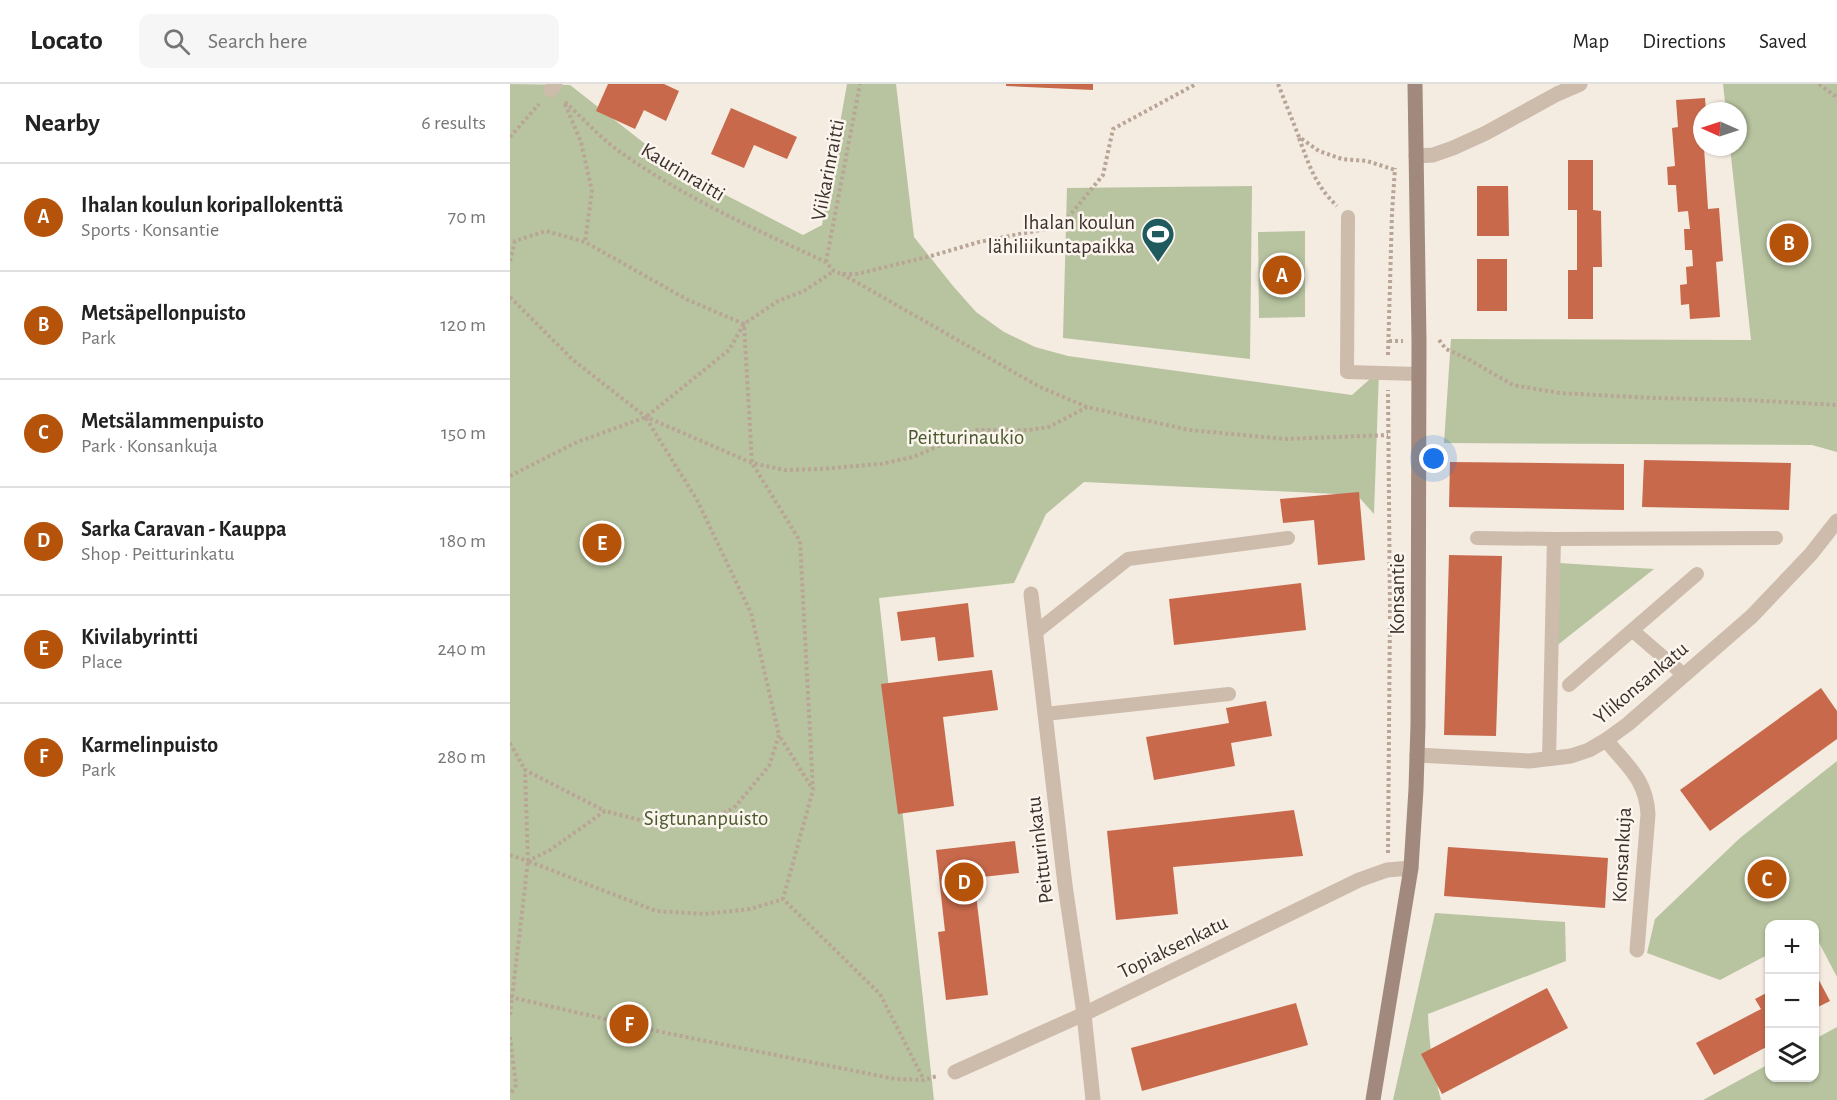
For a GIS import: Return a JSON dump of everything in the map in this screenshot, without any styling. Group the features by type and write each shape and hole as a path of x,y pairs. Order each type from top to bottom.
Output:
{"street":[{"name":"Konsantie","path":"1373,1100 1411,868 1417,755 1418,374 1415,84"},
{"path":"1416,156 1433,155 1453,148 1580,84"},
{"name":"Ylikonsankatu","path":"1417,755 1529,761 1570,756 1589,750 1628,724 1752,616 1783,586 1837,521"},
{"name":"Peitturinkatu","path":"1031,594 1093,1100"},
{"name":"Konsankuja","path":"1606,740 1642,784 1647,798 1648,814 1637,950"},
{"name":"Topiaksenkatu","path":"955,1072 1084,1014 1359,880 1388,870 1411,868"}],"lane":[{"path":"1348,217 1347,372 1418,374"},
{"path":"1036,632 1128,559 1288,538"},
{"path":"1477,538 1776,538"},
{"path":"1549,759 1554,539"},
{"path":"1569,685 1697,574"},
{"path":"1633,631 1684,675"},
{"path":"1045,714 1229,694"}],"path":[{"name":"Viikarinraitti","path":"826,262 860,84"},
{"path":"826,262 834,272 857,274 979,242 1061,226 1103,175 1113,129 1196,84"},
{"path":"1278,84 1313,176 1330,199 1348,217"},
{"path":"1819,84 1837,100"},
{"name":"Kaurinraitti","path":"553,87 621,153 743,225 826,262"},
{"path":"510,137 553,87 566,105 581,142 592,191 585,242"},
{"path":"1299,137 1319,151 1342,159 1367,161 1395,170"},
{"path":"1388,843 1390,610 1388,373 1395,159"},
{"path":"510,261 515,241 546,231 585,242 688,300 744,324"},
{"path":"510,476 575,443 646,417 729,350 744,324 778,301 804,291 834,272"},
{"path":"842,274 1040,387 1087,407 1190,430 1286,439 1388,435"},
{"path":"510,297 573,360 646,417 753,463 784,470 881,464 913,457 977,430 1049,428 1087,407"},
{"path":"744,324 753,463 801,541 813,790 783,899"},
{"path":"1439,340 1446,349 1513,385 1560,393 1837,405"},
{"path":"646,417 697,500 751,613 779,735 813,790"},
{"path":"525,770 605,811 659,825 700,825 734,808 769,766 779,735"},
{"path":"510,743 525,770 528,861 510,1015"},
{"path":"528,861 550,850 605,811"},
{"path":"510,855 657,911 705,914 750,909 783,899"},
{"path":"783,899 880,994 924,1080"},
{"path":"511,997 666,1033 895,1079 924,1080 955,1072"},
{"path":"510,1037 516,1085 510,1095"}],"green space":[{"name":"Sigtunanpuisto","path":"510,84 570,85 681,172 803,235 822,225 847,84 896,84 914,237 976,312 1004,332 1035,347 1068,356 1352,395 1379,371 1374,514 1357,495 1084,482 1046,514 1014,583 879,598 934,1100 510,1100"},
{"path":"1723,84 1837,84 1837,452 1812,445 1444,443 1451,339 1751,340 1731,156 1747,156 1747,102 1725,102"},
{"name":"Ihalan koulun lähiliikuntapaikka","path":"1252,186 1250,359 1063,338 1067,188"},
{"path":"1305,231 1305,317 1259,318 1258,232"},
{"path":"1559,563 1654,569 1555,647"},
{"path":"1837,761 1837,977 1819,943 1819,920 1765,920 1765,956 1720,980 1647,953 1655,919 1740,838"},
{"path":"1435,913 1565,922 1566,961 1428,1014 1432,1057 1441,1100 1393,1100"},
{"path":"1837,1027 1837,1100 1703,1100 1765,1066 1765,1082 1819,1082 1819,1037"}],"building":[{"path":"608,84 664,84 679,91 666,121 644,110 635,129 596,111"},
{"path":"1006,84 1093,84 1093,90 1006,86"},
{"path":"1705,98 1705,102 1693,102 1693,156 1705,156 1708,209 1719,208 1723,261 1716,262 1720,317 1690,319 1689,304 1681,305 1680,285 1687,284 1686,267 1693,266 1692,250 1685,250 1684,229 1690,229 1688,211 1678,212 1676,185 1668,185 1667,167 1675,166 1672,128 1678,127 1676,100"},
{"path":"731,108 797,137 787,159 754,145 744,168 711,154"},
{"path":"1568,160 1593,160 1593,210 1601,211 1602,267 1593,267 1593,319 1568,319 1568,270 1577,270 1577,210 1568,210"},
{"path":"1477,186 1508,186 1509,236 1477,236"},
{"path":"1477,259 1507,259 1507,311 1477,311"},
{"path":"1644,460 1791,463 1789,510 1642,507"},
{"path":"1450,462 1624,464 1624,510 1449,507"},
{"path":"1359,492 1365,560 1318,565 1314,520 1283,523 1280,499"},
{"path":"1449,555 1502,556 1496,736 1444,735"},
{"path":"1301,583 1306,630 1174,645 1169,599"},
{"path":"968,603 974,657 938,661 935,637 901,641 897,612"},
{"path":"992,670 998,710 943,717 954,806 898,814 881,684"},
{"path":"1821,688 1837,711 1837,739 1710,831 1680,790"},
{"path":"1266,701 1272,736 1231,743 1235,766 1154,780 1146,737 1229,723 1226,708"},
{"path":"1294,810 1303,856 1173,867 1178,914 1116,920 1107,831"},
{"path":"1015,841 1019,873 974,878 988,995 946,1000 938,932 945,931 936,850"},
{"path":"1448,847 1608,858 1605,908 1444,896"},
{"path":"1819,980 1830,1001 1819,1006"},
{"path":"1547,988 1568,1028 1442,1094 1421,1054"},
{"path":"1765,994 1765,1048 1714,1075 1696,1043 1761,1009 1755,999"},
{"path":"1296,1003 1308,1045 1142,1091 1131,1048"}],"place":[{"name":"Metsäpellonpuisto","path":"1789,243"},
{"name":"Ihalan koulun lähiliikuntapaikka","path":"1158,263"},
{"name":"Ihalan koulun koripallokenttä","path":"1282,275"},
{"name":"Kivilabyrintti","path":"602,543"},
{"name":"Metsälammenpuisto","path":"1767,879"},
{"name":"Sarka Caravan - Kauppa","path":"964,882"},
{"name":"Karmelinpuisto","path":"629,1024"}],"park label":[{"name":"Peitturinaukio","path":"966,437"}]}
